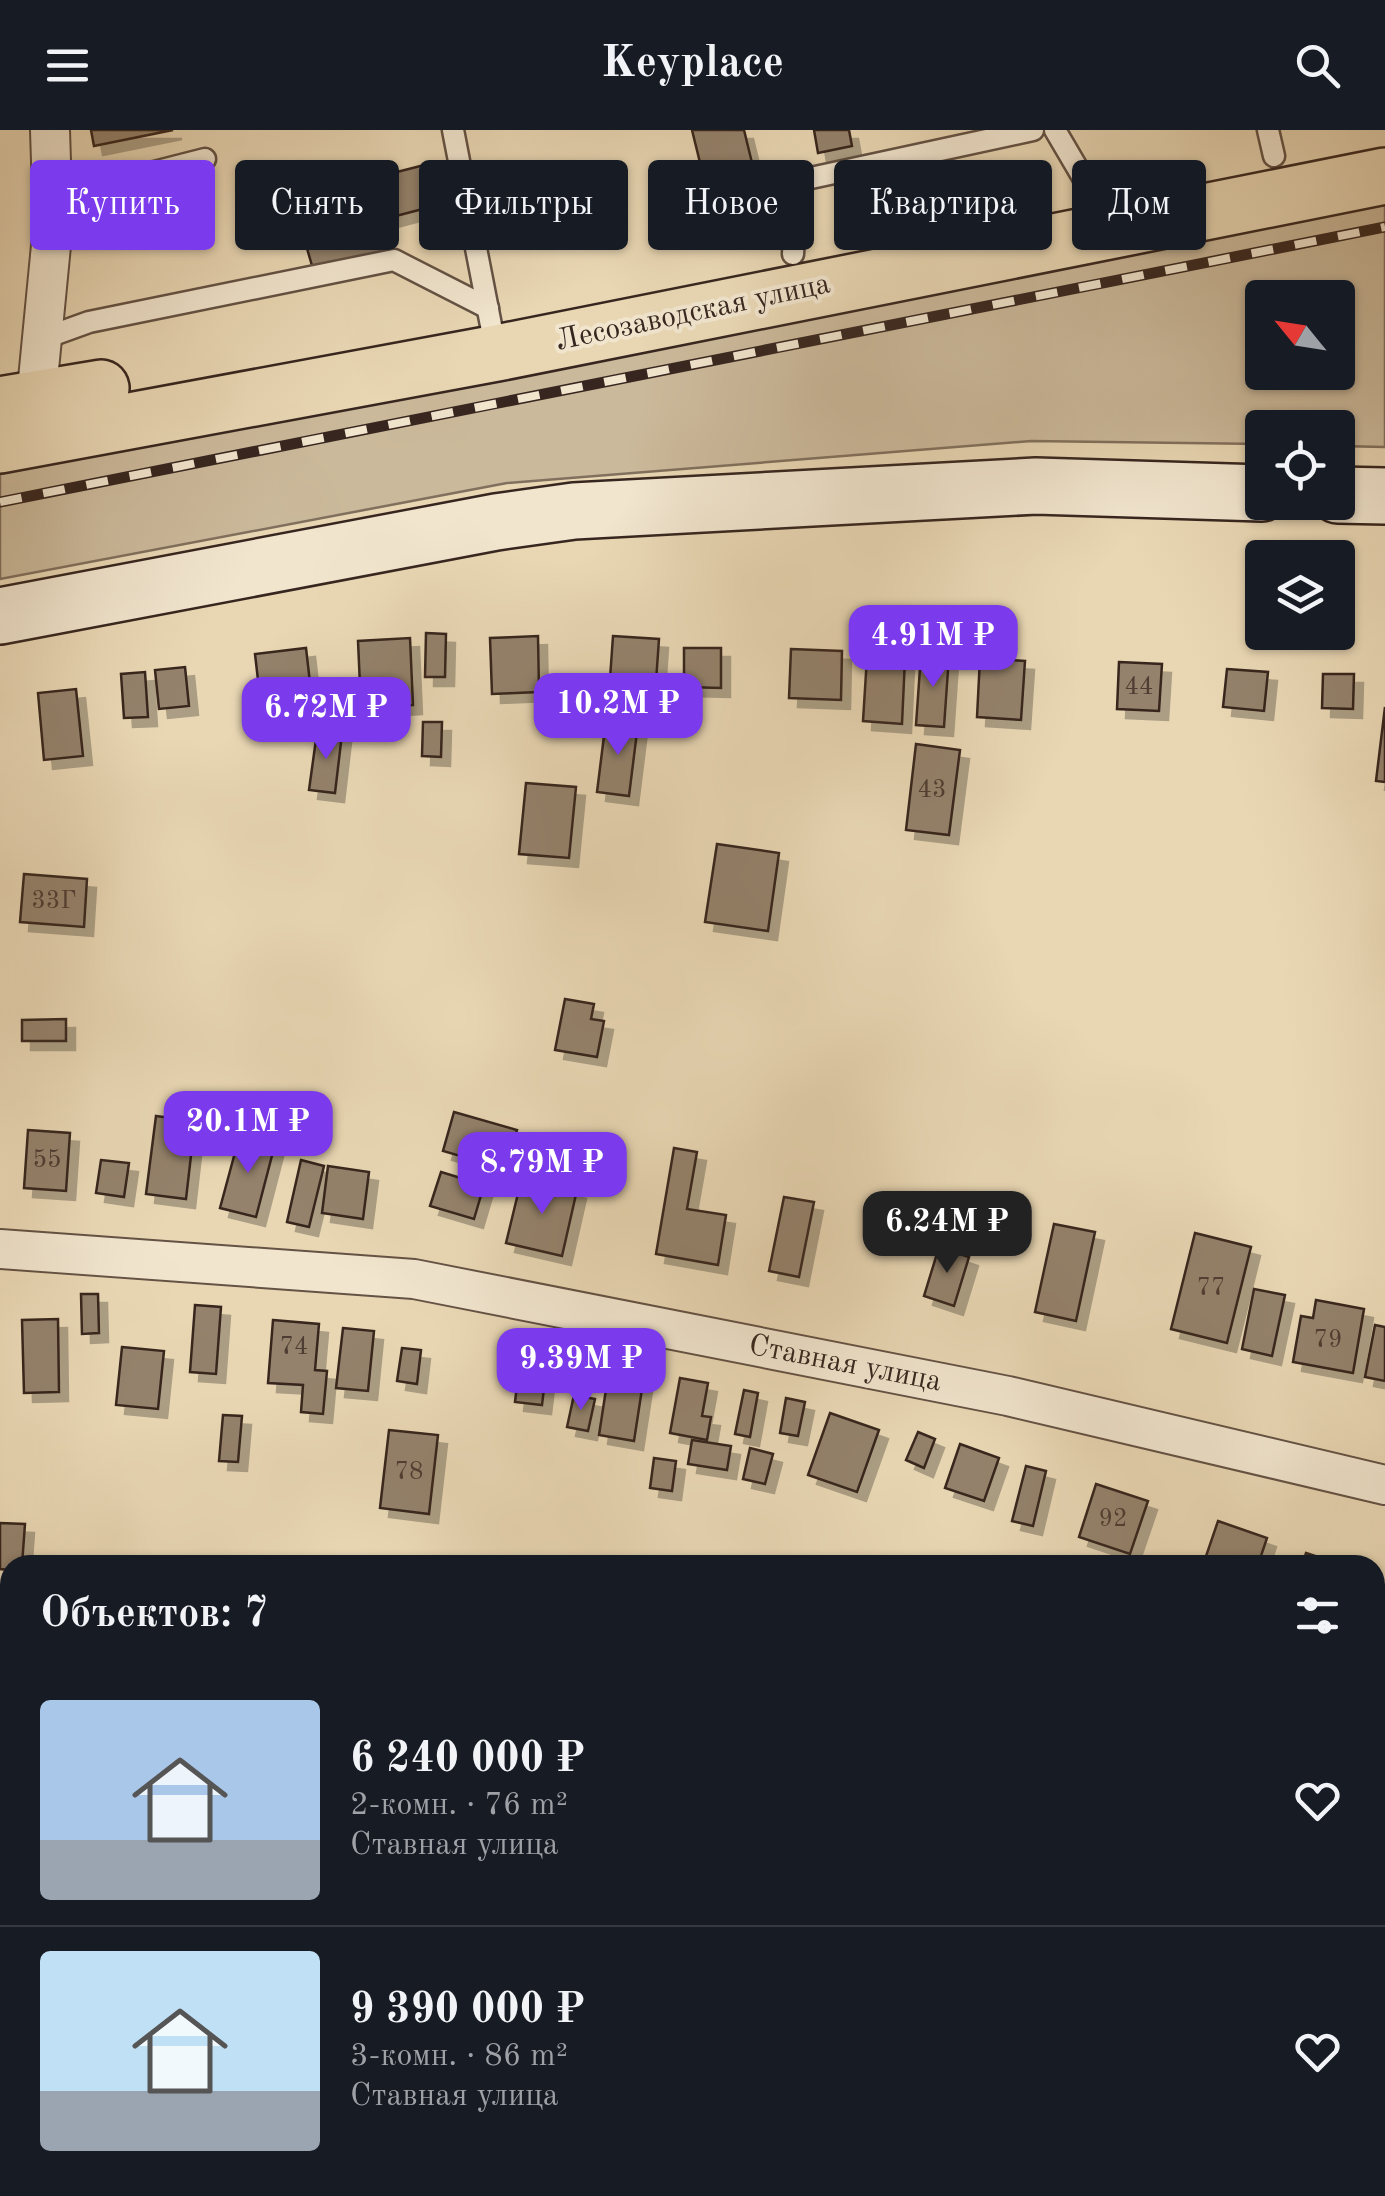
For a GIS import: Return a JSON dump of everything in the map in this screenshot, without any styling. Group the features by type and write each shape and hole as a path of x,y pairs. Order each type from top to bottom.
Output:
{"main road":[{"name":"Лесозаводская улица","path":"1206,162 1271,143 1385,137"},
{"name":"Лесозаводская улица","path":"18,403 1385,176"},
{"name":"Лесозаводская улица","path":"0,446 794,254 1072,198"}],"street":[{"path":"50,130 51,160"},
{"path":"18,403 42,339 48,250"},
{"path":"0,616 496,522 574,511 1036,486 1245,492"},
{"path":"1355,495 1385,496"},
{"name":"Ставная улица","path":"0,1249 414,1279 1008,1396 1385,1485"}],"lane":[{"path":"453,130 492,326"},
{"path":"794,254 797,181 1033,130"},
{"path":"1055,130 1072,160"},
{"path":"197,160 205,158"},
{"path":"42,339 89,322 394,260 492,326"}],"shaded area":[{"path":"1385,201 1385,447 1355,446 1355,410 1245,410 1245,444 1031,441 507,483 0,579 0,472 1135,250 1206,250 1206,236"}],"building":[{"path":"91,130 173,130 94,146"},
{"path":"692,130 744,130 751,160 699,160"},
{"path":"814,130 849,130 852,146 818,153"},
{"path":"419,166 419,210 399,215 399,171"},
{"path":"307,250 383,250 385,258 315,276"},
{"path":"426,633 446,634 445,677 425,677"},
{"path":"538,636 539,692 492,694 490,638"},
{"path":"613,636 659,639 655,696 609,693"},
{"path":"410,638 413,705 361,708 358,641"},
{"path":"306,648 312,700 261,706 255,654"},
{"path":"684,648 721,648 721,688 684,687"},
{"path":"791,649 842,651 841,700 789,698"},
{"path":"921,654 949,656 944,727 916,725"},
{"path":"867,657 905,659 902,724 863,721"},
{"path":"980,658 1025,661 1021,720 977,717"},
{"path":"1119,662 1162,664 1159,711 1117,709"},
{"path":"185,667 189,706 159,709 155,670"},
{"path":"1227,669 1268,672 1264,711 1223,707"},
{"path":"145,672 148,717 124,718 121,674"},
{"path":"1323,674 1354,674 1353,709 1322,708"},
{"path":"76,689 83,756 44,760 38,693"},
{"path":"1385,707 1385,782 1376,781"},
{"path":"606,720 638,724 629,796 597,792"},
{"path":"423,722 442,722 441,757 422,756"},
{"path":"317,732 342,734 335,793 309,790"},
{"path":"916,744 960,750 949,835 906,830"},
{"path":"526,783 576,787 569,858 519,854"},
{"path":"717,844 779,853 768,931 705,922"},
{"path":"24,874 87,879 84,927 20,922"},
{"path":"565,999 594,1004 591,1019 604,1021 597,1057 555,1050"},
{"path":"66,1019 66,1041 22,1041 22,1020"},
{"path":"454,1112 517,1130 505,1169 443,1151"},
{"path":"156,1116 195,1121 186,1199 146,1194"},
{"path":"28,1130 70,1133 66,1191 24,1188"},
{"path":"240,1134 275,1144 256,1217 220,1208"},
{"path":"674,1148 697,1152 687,1209 726,1215 718,1265 656,1254"},
{"path":"101,1160 129,1163 124,1197 96,1193"},
{"path":"301,1160 324,1166 309,1227 287,1222"},
{"path":"328,1166 369,1172 363,1219 322,1213"},
{"path":"441,1172 484,1185 474,1219 430,1206"},
{"path":"522,1177 577,1190 562,1256 506,1243"},
{"path":"784,1197 814,1202 799,1277 769,1271"},
{"path":"1054,1224 1095,1232 1076,1321 1035,1312"},
{"path":"1195,1233 1251,1247 1227,1343 1171,1329"},
{"path":"939,1247 969,1257 954,1306 924,1296"},
{"path":"1254,1289 1285,1295 1272,1356 1242,1349"},
{"path":"81,1294 98,1294 99,1333 82,1334"},
{"path":"1316,1300 1364,1309 1353,1373 1293,1362 1301,1316 1313,1318"},
{"path":"195,1305 221,1307 216,1374 190,1372"},
{"path":"58,1319 59,1392 24,1393 22,1320"},
{"path":"273,1320 319,1324 315,1370 327,1371 323,1414 301,1412 303,1385 268,1383"},
{"path":"1375,1325 1385,1327 1385,1381 1365,1377"},
{"path":"343,1328 374,1331 368,1391 336,1388"},
{"path":"122,1347 164,1351 158,1409 116,1405"},
{"path":"402,1348 421,1350 417,1384 397,1381"},
{"path":"520,1361 547,1364 542,1405 515,1402"},
{"path":"609,1370 644,1376 634,1441 599,1435"},
{"path":"680,1378 708,1383 702,1416 711,1417 707,1440 670,1433"},
{"path":"744,1390 758,1393 750,1437 735,1434"},
{"path":"574,1395 595,1399 588,1431 567,1427"},
{"path":"786,1398 805,1402 798,1436 780,1433"},
{"path":"830,1413 879,1430 857,1492 808,1475"},
{"path":"223,1415 242,1416 238,1462 219,1461"},
{"path":"389,1430 438,1435 429,1514 380,1508"},
{"path":"918,1432 935,1439 924,1468 906,1460"},
{"path":"692,1440 731,1446 727,1470 688,1464"},
{"path":"960,1444 999,1458 984,1501 945,1488"},
{"path":"750,1448 773,1454 765,1484 743,1479"},
{"path":"654,1458 676,1461 672,1491 650,1488"},
{"path":"1026,1466 1046,1471 1033,1526 1012,1521"},
{"path":"1096,1484 1148,1501 1130,1554 1079,1537"},
{"path":"1218,1521 1267,1538 1261,1555 1206,1555"},
{"path":"0,1523 25,1524 23,1555 0,1555"}],"railway":[{"path":"0,502 1385,227"}]}
